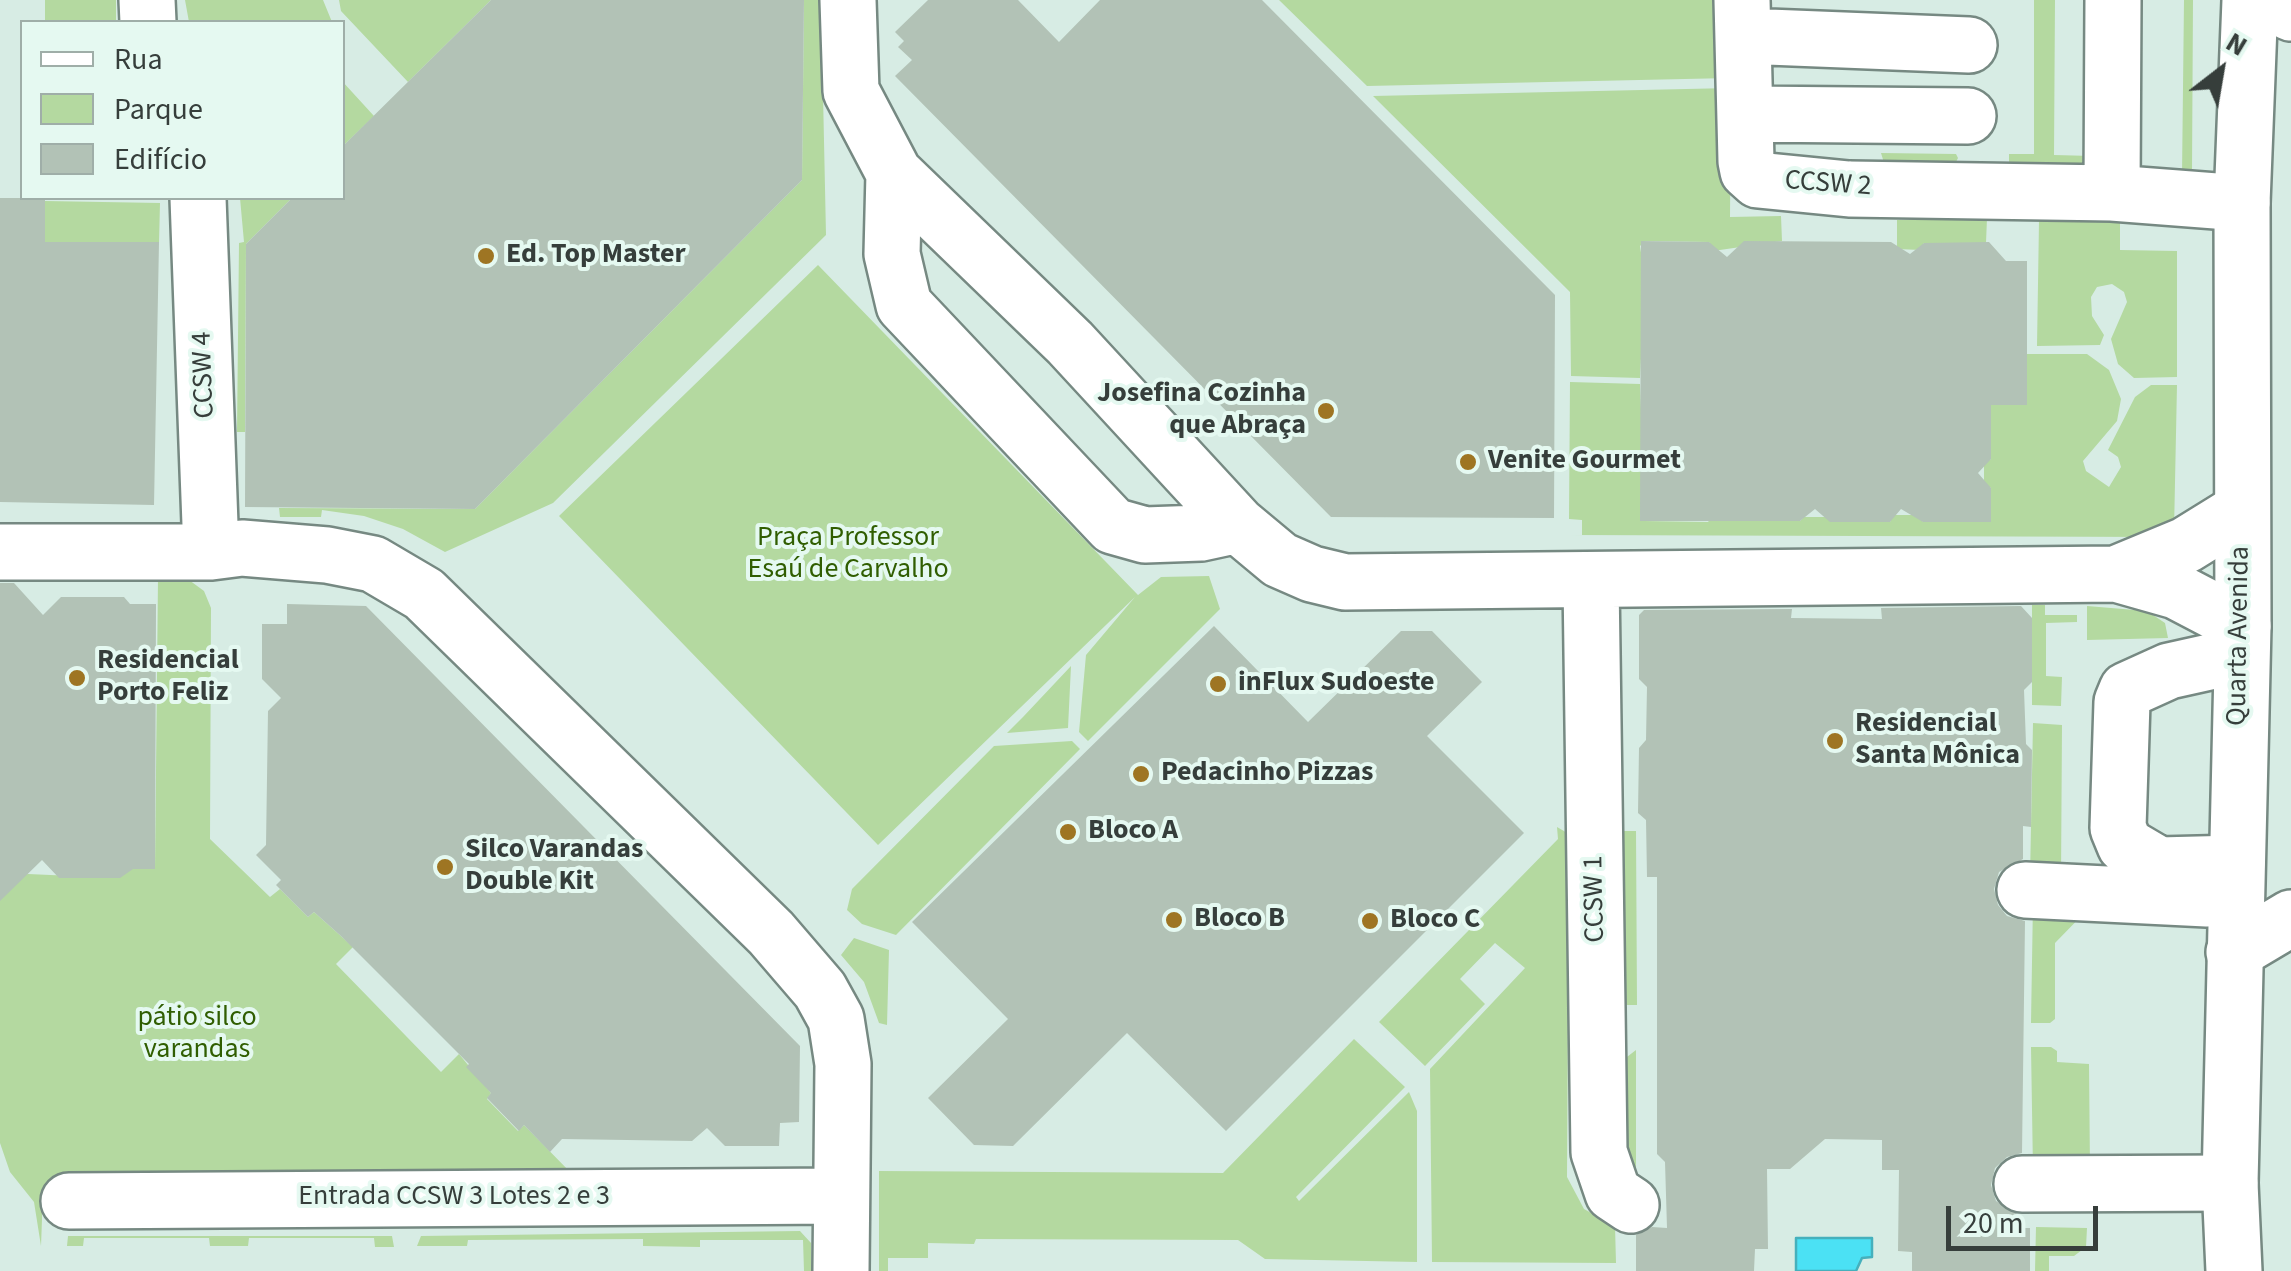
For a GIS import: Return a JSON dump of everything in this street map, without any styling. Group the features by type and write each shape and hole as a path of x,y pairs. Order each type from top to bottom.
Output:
{"street":[{"path":"848,0 851,91 894,172 1070,343 1238,525 1280,560 1346,582 2116,574 2176,591 2242,641 2128,690 2122,702 2118,828 2135,854 2235,905"},
{"path":"2112,193 2113,0"},
{"name":"Quarta Avenida","path":"2234,1271 2230,1184 2242,641 2242,203 2250,0"},
{"path":"2266,0 2291,12"},
{"name":"CCSW 2","path":"1968,190 1970,22 1742,18 1746,161 1748,171 1758,180 1849,188 2112,193 2242,203"},
{"path":"1745,114 1968,116"},
{"path":"894,172 892,254 904,304 1113,526 1145,535 1201,533 1238,525"},
{"name":"CCSW 4","path":"198,200 211,552"},
{"path":"2116,574 2186,545 2240,511"},
{"path":"0,552 211,552 242,548 327,555 374,564 411,583 770,933 820,990 836,1019 844,1064 842,1271"},
{"name":"CCSW 1","path":"1591,581 1599,1152 1613,1193 1631,1206"},
{"path":"2025,890 2235,905 2291,918"},
{"path":"2022,1184 2230,1184"},
{"name":"Entrada CCSW 3 Lotes 2 e 3","path":"68,1201 840,1196"}],"green space":[{"path":"45,0 116,0 116,20 45,20"},
{"path":"185,0 323,0 331,20 189,20"},
{"path":"339,0 491,0 408,82 341,11"},
{"path":"804,0 821,0 826,235 553,503 445,552 403,529 364,516 322,510 321,517 280,517 279,508 475,509 802,180"},
{"path":"1279,0 1731,0 1730,78 1367,86"},
{"path":"2034,0 2055,0 2054,155 2092,156 2087,167 2009,165 2009,154 2034,154"},
{"path":"2184,0 2193,0 2192,171 2182,175"},
{"path":"345,84 374,116 345,144"},
{"path":"1731,88 1730,217 1781,216 1782,241 1713,251 1709,242 1645,241 1640,246 1645,279 1640,378 1571,376 1570,292 1373,96"},
{"path":"1881,153 1956,154 1958,158 1955,164 1885,166"},
{"path":"240,200 290,200 246,244 245,432 237,432 239,243 244,242"},
{"path":"45,201 160,203 159,243 45,242"},
{"path":"1987,218 1986,243 1924,243 1921,250 1897,249 1897,220"},
{"path":"2039,221 2120,221 2120,250 2177,251 2177,377 2134,378 2118,364 2111,339 2127,302 2124,292 2112,284 2097,287 2091,297 2092,316 2104,335 2100,345 2037,346"},
{"name":"Praça Professor Esaú de Carvalho","path":"818,265 1138,595 1161,577 1209,576 1220,609 1088,741 1079,732 1086,655 1135,597 878,845 559,516"},
{"path":"2027,354 2087,354 2109,370 2121,399 2117,421 2083,461 2086,471 2109,487 2121,467 2118,457 2108,450 2135,397 2151,385 2177,385 2174,531 2159,537 1569,535 1582,535 1582,520 1569,519 1570,382 1640,384 1644,483 1640,518 1644,521 1708,522 1712,517 1800,521 1804,517 1827,517 1831,522 1890,522 1893,515 1920,515 1923,522 1987,522 1991,488 1984,484 1984,463 1991,459 1991,436 1984,405"},
{"name":"pátio silco varandas","path":"158,578 189,580 204,591 211,608 210,839 270,897 280,889 308,917 314,912 353,947 336,964 441,1072 459,1054 491,1093 487,1099 518,1131 524,1125 573,1175 42,1203 41,1246 34,1202 10,1172 0,1143 0,878 28,874 118,878 126,869 155,868"},
{"path":"2032,605 2045,605 2045,615 2077,615 2077,622 2046,623 2046,676 2062,677 2061,706 2032,705"},
{"path":"2087,606 2147,611 2165,623 2168,638 2087,640"},
{"path":"1071,666 1068,728 1007,733 1023,717"},
{"path":"2033,723 2062,725 2061,879 2030,878"},
{"path":"1072,741 1080,749 896,935 862,924 847,910 852,889 994,746"},
{"path":"1557,827 1569,834 1567,1177 1584,1209 1615,1226 1616,1263 1432,1262 1430,1069 1525,968 1495,943 1460,979 1485,1004 1425,1066 1379,1022 1558,839"},
{"path":"1623,831 1636,831 1637,1005 1623,1005"},
{"path":"2033,901 2094,903 2055,943 2055,1019 2050,1023 2031,1023"},
{"path":"854,938 889,950 887,1025 879,1023 864,982 841,955"},
{"path":"1354,1039 1405,1087 1296,1197 1299,1201 1409,1092 1417,1111 1417,1262 1265,1259 1238,1240 976,1239 974,1244 928,1243 928,1258 888,1258 888,1271 879,1271 879,1171 1223,1173"},
{"path":"2031,1047 2051,1047 2057,1051 2057,1062 2089,1064 2090,1170 2033,1171"},
{"path":"1636,1050 1636,1191 1629,1187 1623,1060"},
{"path":"2036,1227 2087,1228 2086,1247 2074,1256 2049,1256 2049,1271 2035,1271"},
{"path":"800,1231 811,1243 811,1271 804,1271 803,1240 700,1240 700,1247 643,1246 643,1239 468,1240 467,1246 417,1246 421,1236"},
{"path":"68,1236 392,1236 394,1247 375,1247 374,1238 249,1238 248,1246 210,1246 209,1238 84,1238 83,1246 67,1246"}],"water":[{"path":"1796,1238 1872,1238 1872,1257 1862,1258 1856,1271 1796,1271"}],"building":[{"name":"Ed. Top Master","path":"491,0 804,0 802,180 475,509 245,507 246,244 290,200 345,200 345,144"},
{"path":"928,0 1018,0 1059,42 1100,0 1262,0 1555,295 1554,518 1331,517 895,76 912,60 898,47 904,41 895,32"},
{"path":"0,198 45,200 45,242 159,242 154,505 0,502"},
{"path":"1641,241 1709,242 1727,257 1744,241 1891,242 1910,254 1924,243 1989,242 2006,261 2027,261 2027,405 1991,405 1991,459 1978,473 1991,488 1991,522 1923,522 1901,509 1890,522 1830,522 1815,509 1800,521 1640,521"},
{"name":"Residencial Porto Feliz","path":"0,583 14,583 43,615 61,597 124,597 130,604 156,604 155,869 133,869 120,878 59,878 42,860 0,901"},
{"name":"Silco Varandas Double Kit","path":"287,604 366,606 800,1046 799,1122 780,1123 779,1146 725,1146 707,1128 692,1141 562,1139 550,1152 524,1125 519,1131 487,1098 491,1093 466,1067 469,1064 342,937 314,912 308,917 276,885 281,880 256,855 266,845 268,711 281,698 262,679 262,624 287,624"},
{"path":"2021,606 2032,618 2032,682 2024,690 2026,744 2032,750 2031,827 2023,826 2023,859 1999,872 1994,889 1998,905 2007,916 2025,921 2022,1153 2007,1157 1995,1168 1991,1185 1996,1201 2017,1214 2018,1228 2030,1228 2030,1271 1912,1271 1912,1252 1898,1251 1899,1170 1882,1170 1882,1140 1825,1139 1790,1169 1767,1169 1768,1249 1755,1249 1754,1271 1636,1271 1636,1235 1652,1227 1667,1228 1665,1162 1657,1154 1657,877 1647,877 1646,820 1638,813 1639,748 1646,740 1647,687 1639,679 1639,615 1644,610 1792,609 1791,618 1882,619 1881,608"},
{"path":"1214,626 1308,722 1401,631 1432,631 1482,682 1427,736 1524,833 1226,1131 1127,1033 1013,1146 974,1145 928,1098 1008,1019 912,922"}],"place":[{"name":"Ed. Top Master","path":"486,256"},
{"name":"Josefina Cozinha que Abraça","path":"1326,411"},
{"name":"Venite Gourmet","path":"1468,462"},
{"name":"Residencial Porto Feliz","path":"77,678"},
{"name":"inFlux Sudoeste","path":"1218,684"},
{"name":"Residencial Santa Mônica","path":"1835,741"},
{"name":"Pedacinho Pizzas","path":"1141,774"},
{"name":"Bloco A","path":"1068,832"},
{"name":"Silco Varandas Double Kit","path":"445,867"},
{"name":"Bloco B","path":"1174,920"},
{"name":"Bloco C","path":"1370,921"}]}
